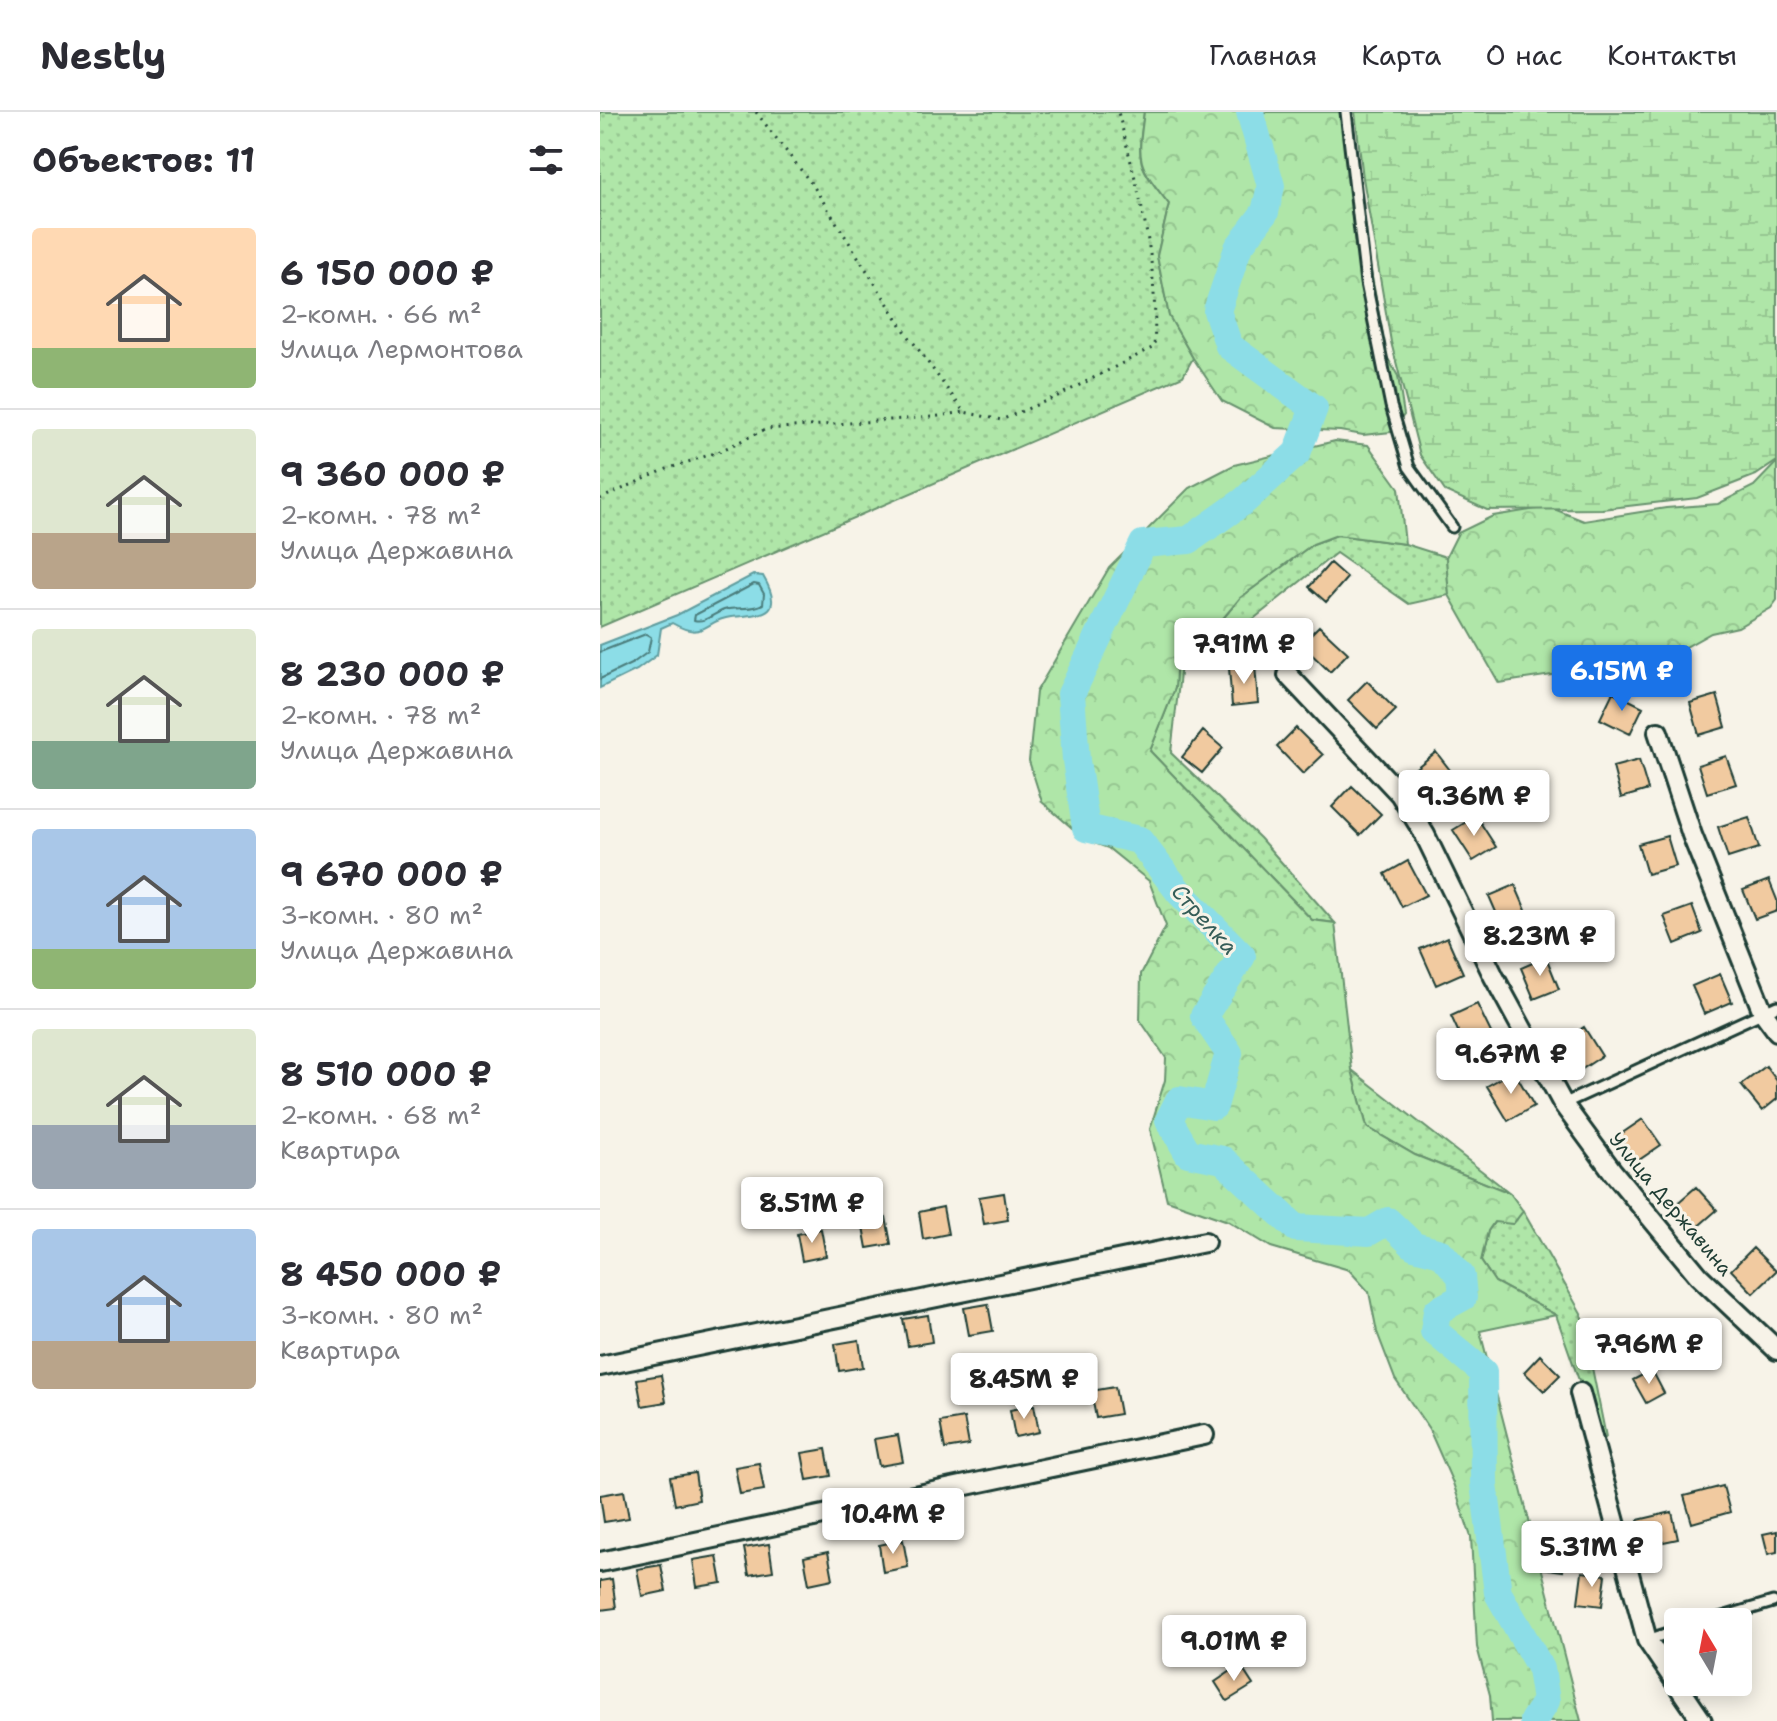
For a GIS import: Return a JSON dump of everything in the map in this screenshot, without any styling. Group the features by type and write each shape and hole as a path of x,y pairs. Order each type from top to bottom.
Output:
{"street":[{"name":"Улица Державина","path":"1288,675 1400,794 1425,835 1494,977 1563,1104 1613,1172 1699,1276 1777,1350"},
{"path":"1658,732 1692,835 1777,1031"},
{"path":"600,1366 1205,1242"},
{"path":"1580,1393 1647,1640 1702,1721"},
{"path":"600,1562 1204,1435"}],"lane":[{"path":"1346,112 1366,283 1391,406 1409,467 1452,527"},
{"path":"1563,1104 1770,1009"},
{"path":"1752,1608 1773,1602"},
{"path":"1647,1640 1664,1635"}],"path":[{"path":"756,112 814,187 905,331 964,412"},
{"path":"600,499 664,470 718,452 766,429 964,412 1001,420 1060,395 1154,347 1154,270 1147,225 1118,112"}],"green space":[{"path":"600,112 1144,112 1140,142 1142,162 1150,180 1169,204 1157,256 1169,316 1193,358 1183,376 600,627"},
{"path":"1144,112 1341,112 1387,357 1398,376 1404,415 1391,432 1363,435 1275,428 1222,401 1169,316 1157,256 1169,204 1142,162 1140,142"},
{"path":"1355,112 1777,112 1777,461 1756,475 1697,498 1602,509 1487,510 1445,491 1420,455 1391,342"},
{"path":"1335,441 1368,445 1399,488 1405,544 1337,535 1313,544 1240,598 1215,628 1177,654 1175,688 1150,751 1312,920 1335,923 1352,1070 1367,1127 1415,1155 1510,1193 1523,1211 1513,1224 1494,1222 1488,1231 1481,1261 1495,1282 1556,1315 1480,1331 1581,1721 1492,1721 1490,1695 1477,1647 1471,1537 1453,1483 1429,1429 1395,1379 1377,1332 1369,1292 1349,1270 1271,1247 1228,1221 1167,1200 1150,1129 1165,1080 1166,1058 1140,1020 1141,974 1166,926 1149,881 1108,848 1086,840 1042,802 1029,761 1036,692 1109,568 1189,488 1234,465"},
{"path":"1777,462 1777,600 1771,608 1738,627 1711,633 1666,658 1499,683 1449,595 1446,557 1458,533 1493,516 1549,507 1584,521 1666,508 1718,504 1754,486"},
{"path":"1337,535 1405,544 1446,557 1449,595 1409,604 1336,553 1251,621 1181,665 1171,753 1260,838 1335,923 1312,920 1150,751 1175,688 1177,654 1215,628 1240,598 1291,559 1313,544"},
{"path":"1352,1070 1510,1193 1415,1155 1367,1127"},
{"path":"1523,1211 1581,1313 1606,1437 1601,1443 1556,1315 1495,1282 1481,1261 1488,1231 1495,1221 1513,1224"}],"water":[{"path":"753,575 763,576 770,589 772,598 768,610 722,619 698,630 672,623 661,628 657,655 637,670 600,688 600,645 677,615"}],"building":[{"path":"1330,563 1347,578 1326,602 1309,587"},
{"path":"1319,626 1348,653 1330,672 1301,644"},
{"path":"1255,665 1258,703 1232,706 1229,668"},
{"path":"1367,681 1396,710 1377,729 1348,700"},
{"path":"1613,692 1643,707 1630,734 1600,719"},
{"path":"1717,695 1726,727 1699,735 1690,703"},
{"path":"1296,728 1323,755 1303,774 1277,747"},
{"path":"1203,731 1223,748 1202,773 1182,757"},
{"path":"1436,752 1460,783 1436,803 1411,772"},
{"path":"1726,756 1736,784 1707,793 1698,765"},
{"path":"1639,760 1648,790 1621,798 1613,767"},
{"path":"1352,786 1381,814 1360,835 1332,807"},
{"path":"1476,816 1496,847 1473,861 1453,830"},
{"path":"1749,817 1759,848 1728,858 1718,827"},
{"path":"1667,836 1676,866 1647,874 1638,844"},
{"path":"1408,861 1426,895 1402,907 1385,874"},
{"path":"1769,880 1777,900 1777,911 1755,919 1743,890"},
{"path":"1515,885 1528,915 1502,926 1489,896"},
{"path":"1692,906 1702,933 1675,944 1664,916"},
{"path":"1447,937 1463,973 1436,985 1420,949"},
{"path":"1546,957 1559,989 1534,999 1521,968"},
{"path":"1720,974 1732,1002 1704,1014 1692,986"},
{"path":"1477,1004 1496,1043 1469,1055 1451,1016"},
{"path":"1584,1027 1602,1056 1576,1073 1558,1044"},
{"path":"1766,1066 1777,1081 1777,1099 1762,1111 1741,1085"},
{"path":"1514,1071 1534,1106 1508,1121 1487,1086"},
{"path":"1643,1119 1661,1145 1636,1162 1618,1136"},
{"path":"1696,1187 1717,1210 1695,1229 1674,1206"},
{"path":"1004,1193 1008,1220 984,1224 979,1197"},
{"path":"943,1207 948,1234 923,1239 919,1212"},
{"path":"886,1217 891,1244 867,1248 862,1221"},
{"path":"821,1229 826,1256 802,1261 797,1234"},
{"path":"1753,1248 1776,1271 1753,1293 1731,1270"},
{"path":"988,1304 993,1331 969,1335 964,1308"},
{"path":"928,1315 932,1342 908,1346 903,1319"},
{"path":"859,1340 863,1367 839,1371 835,1344"},
{"path":"1540,1355 1560,1375 1544,1391 1524,1372"},
{"path":"1652,1370 1664,1393 1646,1403 1633,1380"},
{"path":"661,1375 666,1402 642,1406 637,1379"},
{"path":"1115,1387 1120,1414 1096,1418 1091,1391"},
{"path":"1034,1405 1039,1432 1015,1437 1010,1410"},
{"path":"964,1418 969,1445 945,1449 940,1422"},
{"path":"898,1435 903,1462 879,1466 874,1439"},
{"path":"826,1449 831,1476 807,1480 802,1453"},
{"path":"759,1463 764,1490 740,1494 735,1467"},
{"path":"695,1473 699,1500 675,1505 670,1477"},
{"path":"1723,1486 1730,1512 1692,1523 1684,1496"},
{"path":"624,1491 629,1518 604,1522 600,1495"},
{"path":"1672,1512 1678,1539 1644,1546 1638,1520"},
{"path":"1777,1531 1777,1552 1768,1554 1763,1534"},
{"path":"903,1540 908,1567 883,1572 879,1545"},
{"path":"1543,1542 1565,1545 1563,1571 1540,1568"},
{"path":"769,1544 773,1571 749,1575 744,1548"},
{"path":"828,1552 833,1579 809,1584 804,1557"},
{"path":"717,1556 722,1583 697,1587 693,1560"},
{"path":"661,1565 666,1591 642,1596 637,1569"},
{"path":"1582,1572 1606,1575 1602,1606 1578,1603"},
{"path":"612,1579 616,1608 600,1610 600,1581"},
{"path":"1240,1665 1253,1685 1227,1701 1215,1682"}],"waterway":[{"name":"Стрелка","path":"1250,112 1271,186 1265,212 1238,248 1217,311 1229,346 1314,408 1297,453 1244,501 1189,540 1143,544 1071,694 1086,828 1139,840 1180,893 1242,956 1204,1016 1229,1053 1214,1106 1179,1100 1169,1120 1188,1153 1223,1160 1296,1228 1369,1232 1388,1221 1414,1246 1441,1253 1461,1276 1463,1297 1437,1311 1434,1331 1483,1372 1484,1484 1498,1593 1541,1669 1546,1701 1533,1721"}]}
